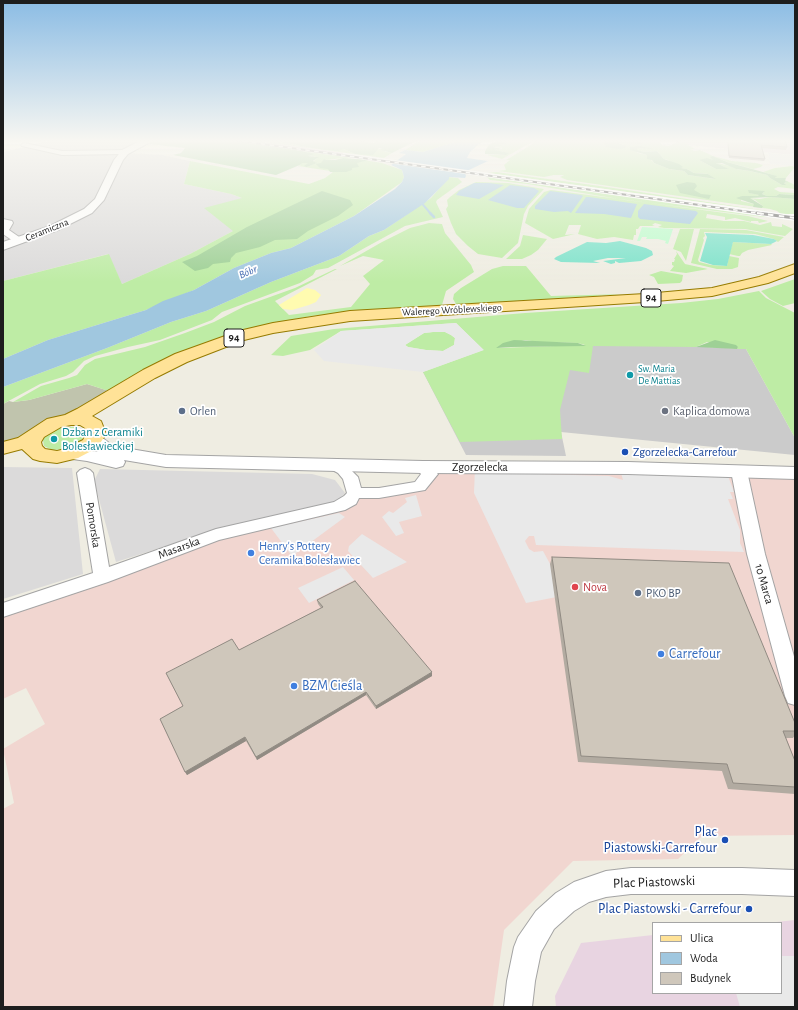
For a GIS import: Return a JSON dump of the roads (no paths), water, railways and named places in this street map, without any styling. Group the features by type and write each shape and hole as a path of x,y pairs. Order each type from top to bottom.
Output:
{"main road":[{"name":"Walerego Wróblewskiego","path":"71,419 161,368 216,344 269,329 321,319 350,316 692,294 744,286 778,276 795,268"},
{"name":"Walerego Wróblewskiego","path":"94,433 98,417 120,392"},
{"name":"94","path":"3,448 25,442 34,445 48,457 71,454 84,448 94,433 84,420 71,419 54,423 44,428 34,445 3,455"}],"street":[{"name":"Ceramiczna","path":"3,246 63,224 92,207 99,200 105,187"},
{"path":"3,222 9,223 4,231 19,241"},
{"name":"Zgorzelecka","path":"94,433 107,450 166,461"},
{"name":"Zgorzelecka","path":"71,454 87,455 115,462 135,464 166,461 423,467 628,468 795,473"},
{"path":"332,464 343,470 350,477 355,493 379,493 420,486 430,474 423,467"},
{"name":"10 Marca","path":"739,471 756,554 795,696"},
{"name":"Pomorska","path":"85,473 102,577"},
{"name":"Masarska","path":"3,610 102,577 216,535 338,506 350,500 355,493"},
{"name":"Plac Piastowski","path":"518,1007 521,981 528,947 545,920 565,902 583,891 606,884 631,881 735,880 795,883"}],"water":[{"name":"Bóbr","path":"397,187 441,187 425,203 384,230 369,236 339,256 271,282 206,311 171,322 3,387 3,359 48,340 146,310 163,301 194,290 234,268 271,253 291,248 354,216"},
{"path":"466,187 500,187 479,199 456,195 459,191"},
{"path":"507,187 527,187 534,188 539,191 524,208 517,208 488,200"},
{"path":"550,191 583,196 571,213 568,211 554,212 535,209 535,206"},
{"path":"586,197 637,204 631,218 604,214 575,213"},
{"path":"644,204 696,211 698,213 690,224 640,219 638,217 638,211"}],"waterway":[{"path":"419,200 431,214"},
{"path":"431,214 434,217"}],"railway":[{"path":"572,187 764,214"},
{"path":"757,213 795,218"}],"place":[{"name":"Sw. Maria De Mattias","path":"630,375"},
{"name":"Orlen","path":"182,411"},
{"name":"Kaplica domowa","path":"665,411"},
{"name":"Dzban z Ceramiki Bolesławieckiej","path":"54,439"},
{"name":"Zgorzelecka-Carrefour","path":"625,452"},
{"name":"Henry's Pottery Ceramika Bolesławiec","path":"251,553"},
{"name":"Nova","path":"575,587"},
{"name":"PKO BP","path":"638,593"},
{"name":"Carrefour","path":"661,654"},
{"name":"BZM Cieśla","path":"294,686"},
{"name":"Plac Piastowski-Carrefour","path":"725,840"},
{"name":"Plac Piastowski - Carrefour","path":"749,909"}]}
